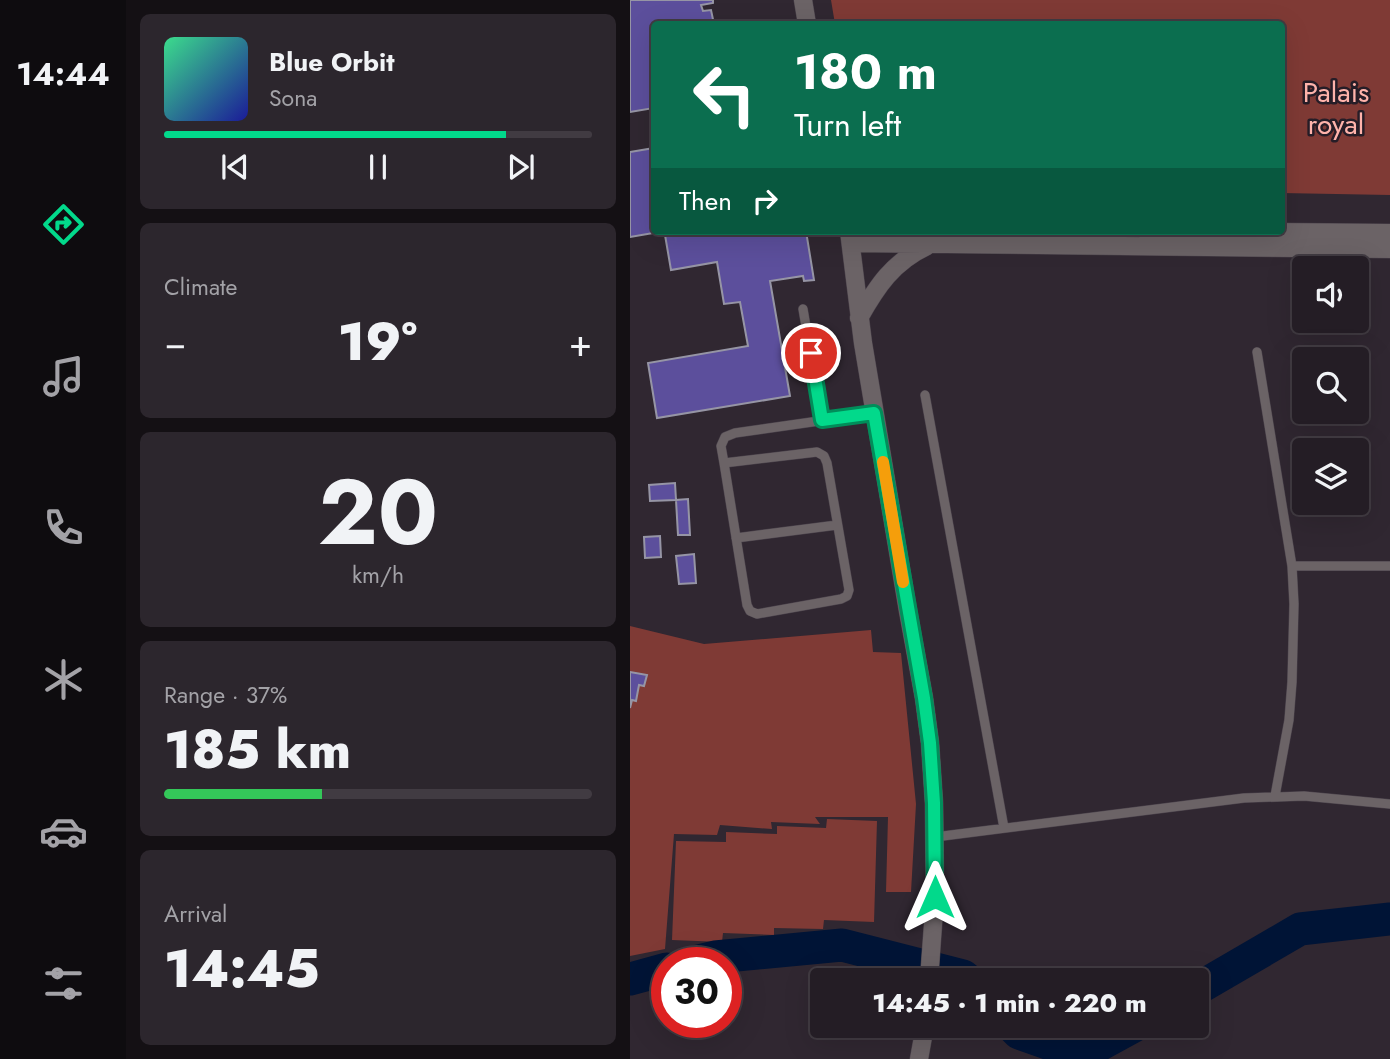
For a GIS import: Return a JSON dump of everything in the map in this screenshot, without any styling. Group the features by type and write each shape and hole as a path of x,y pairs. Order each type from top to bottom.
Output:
{"street":[{"path":"803,0 806,21"},
{"path":"1285,232 1390,233"},
{"path":"930,968 935,897 930,743 874,413 850,237 931,244 1390,249"},
{"path":"859,318 887,275 907,257 931,244"},
{"path":"919,1059 923,1038"}],"lane":[{"path":"803,309 822,420"},
{"path":"1257,352 1292,566 1292,682 1289,720 1275,796"},
{"path":"925,395 1004,828"},
{"path":"724,463 812,452 824,456 849,590 847,596 841,599 761,613 753,613 748,608 721,446 725,437 730,434 874,413"},
{"path":"736,538 838,525"},
{"path":"1292,566 1390,566"},
{"path":"935,837 1244,798 1334,798 1390,804"}],"green space":[{"name":"Palais royal","path":"831,0 1390,0 1390,195 1285,193 1285,21 834,21"},
{"path":"630,626 704,644 871,630 873,652 901,653 916,804 911,892 886,892 888,817 815,817 820,824 771,822 772,829 720,825 717,835 674,834 665,947 651,947 651,952 630,956"},
{"path":"827,819 877,821 874,922 824,920 823,929 774,928 774,935 723,933 722,942 672,940 676,841 726,842 726,832 777,834 777,826 826,828"}],"building":[{"path":"630,0 713,0 713,3 701,5 703,11 711,10 713,21 651,21 651,108 630,112"},
{"path":"651,148 651,233 630,237 630,152"},
{"path":"665,235 807,235 814,280 804,281 803,276 770,281 790,396 657,418 648,363 748,346 740,302 724,304 717,262 671,270"},
{"path":"675,483 676,500 650,501 649,485"},
{"path":"688,499 690,535 678,535 676,500"},
{"path":"660,536 661,557 645,558 644,537"},
{"path":"694,554 696,583 679,584 676,556"},
{"path":"630,672 647,675 644,686 639,685 636,701 632,700 630,708"}],"waterway":[{"path":"1209,982 1300,929 1390,919"},
{"path":"742,954 842,945 932,968"},
{"path":"630,979 651,973"},
{"path":"1033,1038 1081,1055 1112,1038"}],"slow traffic":[{"path":"883,462 903,582"}],"route":[{"path":"811,353 822,420 874,413 930,743 935,897"}]}
